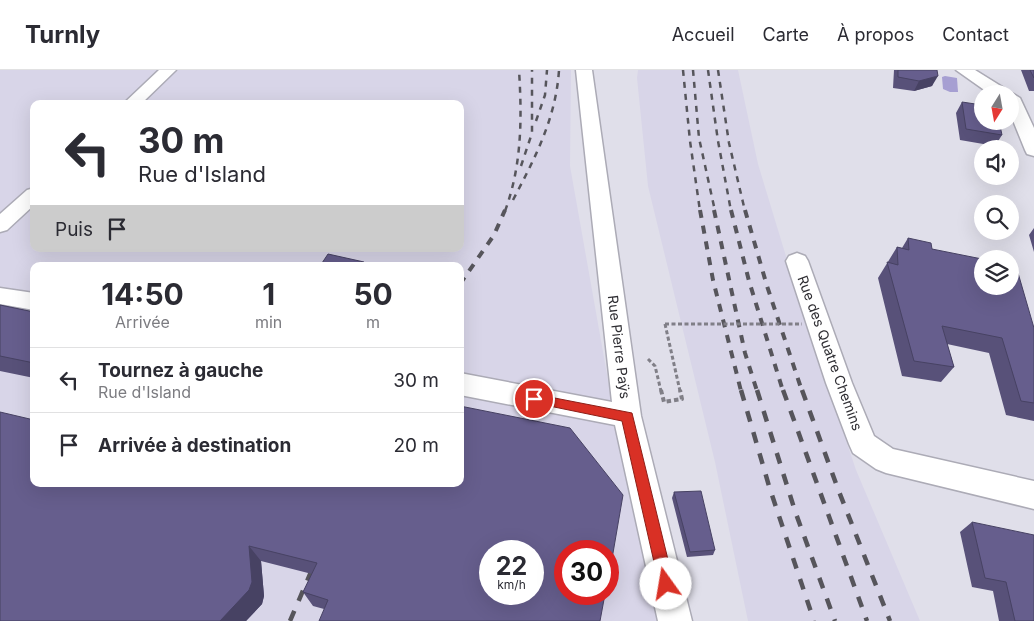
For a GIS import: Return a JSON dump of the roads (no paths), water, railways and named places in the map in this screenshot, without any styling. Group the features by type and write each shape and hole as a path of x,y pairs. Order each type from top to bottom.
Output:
{"street":[{"path":"135,100 168,70"},
{"name":"Rue Pierre Paÿs","path":"584,70 628,416 675,621"},
{"path":"964,70 988,85"},
{"path":"1019,100 1034,104"},
{"path":"1019,119 1034,150"},
{"path":"0,225 30,198"},
{"name":"Rue des Quatre Chemins","path":"798,261 839,383 862,444 886,460 1034,495"},
{"path":"0,296 30,301"},
{"path":"464,385 628,416"}],"railway":[{"path":"505,211 515,176 520,141 519,70"},
{"path":"521,166 532,133 532,70"},
{"path":"536,121 545,95 547,70"},
{"path":"513,200 529,169 549,121 554,105 559,70"},
{"path":"683,70 690,141 700,211"},
{"path":"693,70 699,138 715,211"},
{"path":"708,70 718,141 731,211"},
{"path":"718,70 729,143 745,211"},
{"path":"464,278 494,235 505,210"},
{"path":"700,210 713,280 741,391"},
{"path":"714,210 745,353 757,391"},
{"path":"731,210 749,281 783,391"},
{"path":"745,210 767,286 802,391"},
{"path":"741,390 769,486 814,621"},
{"path":"757,390 795,511 835,621"},
{"path":"783,390 867,621"},
{"path":"802,390 838,489 890,621"},
{"path":"290,621 316,560"}]}
